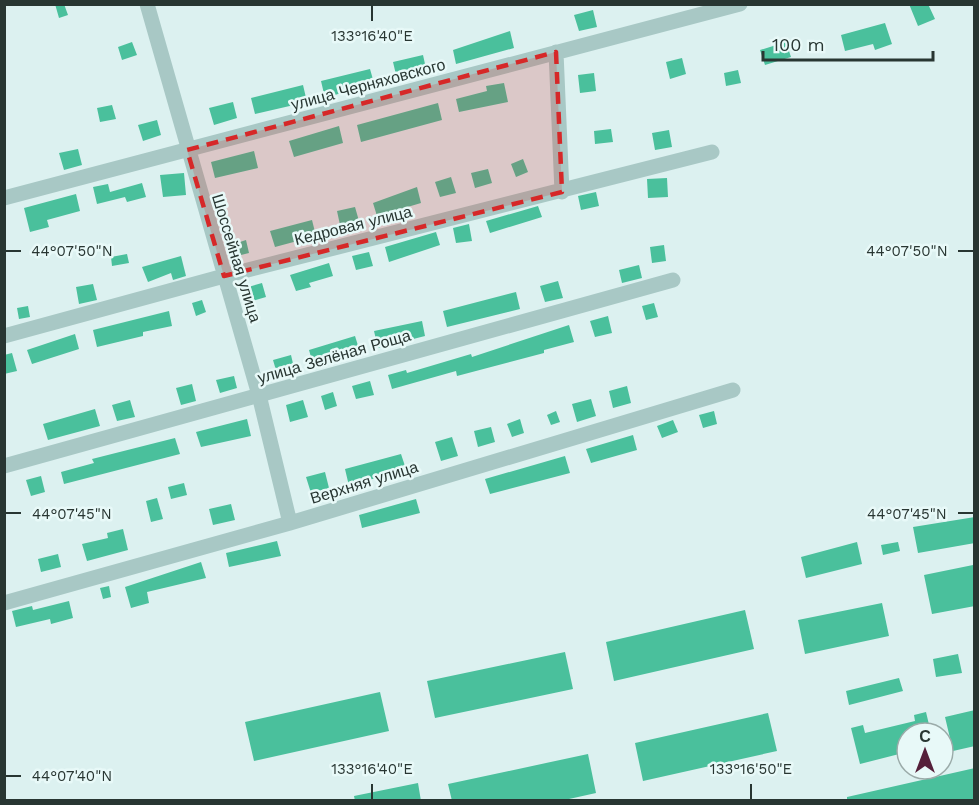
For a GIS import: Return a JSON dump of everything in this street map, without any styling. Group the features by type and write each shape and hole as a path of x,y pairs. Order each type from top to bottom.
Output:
{"street":[{"name":"Шоссейная улица","path":"147,4 259,396 290,523"},
{"name":"улица Черняховского","path":"4,198 740,4"},
{"path":"556,52 562,192"},
{"name":"Кедровая улица","path":"4,336 224,276 712,153"},
{"name":"улица Зелёная Роща","path":"4,466 673,280"},
{"name":"Верхняя улица","path":"4,603 290,523 733,390"}],"highlighted area":[{"path":"556,52 562,192 224,276 187,150"}],"building":[{"path":"55,4 64,4 68,15 59,18"},
{"path":"909,4 928,4 935,19 918,26"},
{"path":"593,10 597,27 579,31 574,15"},
{"path":"885,23 892,44 875,50 873,44 845,51 841,35"},
{"path":"510,31 514,48 456,64 453,50"},
{"path":"132,42 137,55 122,60 118,47"},
{"path":"786,42 791,57 765,65 760,50"},
{"path":"423,55 427,73 397,79 393,62"},
{"path":"682,58 686,74 670,79 666,62"},
{"path":"370,69 374,83 325,98 321,81"},
{"path":"738,70 741,83 726,86 724,73"},
{"path":"594,73 596,91 580,93 578,75"},
{"path":"504,83 508,102 459,112 456,99 487,91 486,86"},
{"path":"303,85 307,102 255,114 251,98"},
{"path":"233,102 237,118 214,125 209,108"},
{"path":"438,103 442,120 361,142 357,125"},
{"path":"112,105 116,119 100,122 97,108"},
{"path":"157,120 161,135 143,141 138,125"},
{"path":"339,126 343,143 294,157 289,141"},
{"path":"611,129 613,142 595,144 594,131"},
{"path":"669,130 672,147 655,150 652,133"},
{"path":"78,149 82,165 64,170 59,153"},
{"path":"254,151 258,168 215,178 211,162"},
{"path":"523,159 528,172 516,177 511,164"},
{"path":"488,169 492,183 475,188 471,173"},
{"path":"184,173 186,195 163,197 160,175"},
{"path":"451,177 456,193 440,197 435,182"},
{"path":"667,178 668,197 648,198 647,179"},
{"path":"142,183 146,197 127,202 125,197 97,204 93,187 108,184 110,192"},
{"path":"417,187 421,203 377,216 373,203"},
{"path":"596,192 599,206 581,210 578,196"},
{"path":"76,194 80,211 47,220 49,227 30,232 24,208"},
{"path":"538,206 542,217 490,233 486,221"},
{"path":"355,207 359,221 340,225 337,211"},
{"path":"312,220 316,236 275,247 270,231"},
{"path":"469,224 472,241 456,243 453,228"},
{"path":"436,232 440,245 389,262 385,247"},
{"path":"246,240 249,253 237,256 234,244"},
{"path":"664,245 666,261 652,263 650,247"},
{"path":"369,252 373,266 356,270 352,256"},
{"path":"127,254 129,263 112,266 111,257"},
{"path":"181,256 186,276 173,280 171,273 148,282 142,267"},
{"path":"329,263 333,276 309,283 311,287 296,291 290,275"},
{"path":"639,265 642,278 622,283 619,270"},
{"path":"558,281 563,298 545,302 540,286"},
{"path":"262,283 266,297 249,302 245,288"},
{"path":"93,284 97,300 79,304 76,287"},
{"path":"516,292 520,309 447,327 443,311"},
{"path":"202,300 206,312 196,316 192,303"},
{"path":"654,303 658,317 646,320 642,306"},
{"path":"28,306 30,317 19,319 17,308"},
{"path":"169,311 172,326 143,332 143,336 97,347 93,330"},
{"path":"608,316 612,333 595,337 590,321"},
{"path":"422,321 425,336 378,348 374,331"},
{"path":"569,325 574,342 544,350 544,353 457,376 456,371 392,389 388,375 406,370 407,373 471,354 472,357"},
{"path":"75,334 79,349 32,364 27,350"},
{"path":"355,336 360,352 313,364 309,350"},
{"path":"12,353 17,371 4,374 4,355"},
{"path":"291,355 295,372 278,377 273,360"},
{"path":"234,376 237,388 220,393 216,380"},
{"path":"370,381 374,395 356,399 352,386"},
{"path":"192,384 196,401 181,405 176,388"},
{"path":"627,386 631,403 613,408 609,391"},
{"path":"333,392 337,406 325,410 321,396"},
{"path":"591,399 596,416 577,422 572,404"},
{"path":"130,400 135,417 117,421 112,405"},
{"path":"303,400 308,417 290,422 286,405"},
{"path":"95,409 100,426 48,440 43,424"},
{"path":"556,411 560,422 551,425 547,415"},
{"path":"714,411 717,424 703,428 699,415"},
{"path":"247,419 251,436 201,447 196,432"},
{"path":"520,419 524,433 512,437 507,424"},
{"path":"673,420 678,432 662,438 657,426"},
{"path":"491,427 495,442 478,447 474,431"},
{"path":"633,435 637,450 591,463 586,449"},
{"path":"452,437 458,456 441,461 435,442"},
{"path":"175,438 180,454 64,484 61,472 94,463 92,459"},
{"path":"401,454 406,469 349,486 345,469"},
{"path":"565,456 570,473 490,494 485,479"},
{"path":"325,472 329,488 311,493 306,477"},
{"path":"41,476 45,492 31,496 26,480"},
{"path":"184,483 187,495 171,499 168,487"},
{"path":"157,498 163,519 151,522 146,501"},
{"path":"416,499 420,513 362,528 359,515"},
{"path":"231,504 235,520 213,525 209,509"},
{"path":"975,517 975,543 918,553 913,527"},
{"path":"123,529 128,550 87,561 82,544 108,538 107,533"},
{"path":"277,541 281,556 229,567 226,553"},
{"path":"857,542 862,564 806,578 801,557"},
{"path":"898,542 900,551 883,555 881,545"},
{"path":"58,554 61,567 41,572 38,559"},
{"path":"201,562 206,578 147,592 149,603 131,608 125,587"},
{"path":"973,565 975,606 932,614 924,575"},
{"path":"109,586 111,597 103,599 100,588"},
{"path":"69,601 73,618 51,624 50,619 16,627 12,611 32,606 33,610"},
{"path":"882,603 889,636 805,654 798,620"},
{"path":"745,610 754,649 614,681 606,642"},
{"path":"565,652 573,689 435,718 427,681"},
{"path":"958,654 962,673 936,677 933,659"},
{"path":"899,678 903,691 849,705 846,691"},
{"path":"380,692 389,731 254,761 245,722"},
{"path":"975,710 975,746 955,751 955,721 946,721 945,717"},
{"path":"926,712 928,721 915,721 914,715"},
{"path":"768,713 777,751 643,781 635,743"},
{"path":"863,725 865,733 895,726 895,755 860,764 851,728"},
{"path":"588,754 596,793 560,801 452,801 448,784"},
{"path":"975,768 975,801 847,801 847,797 918,781 955,781 955,773"},
{"path":"418,783 421,801 355,801 354,796"}]}
